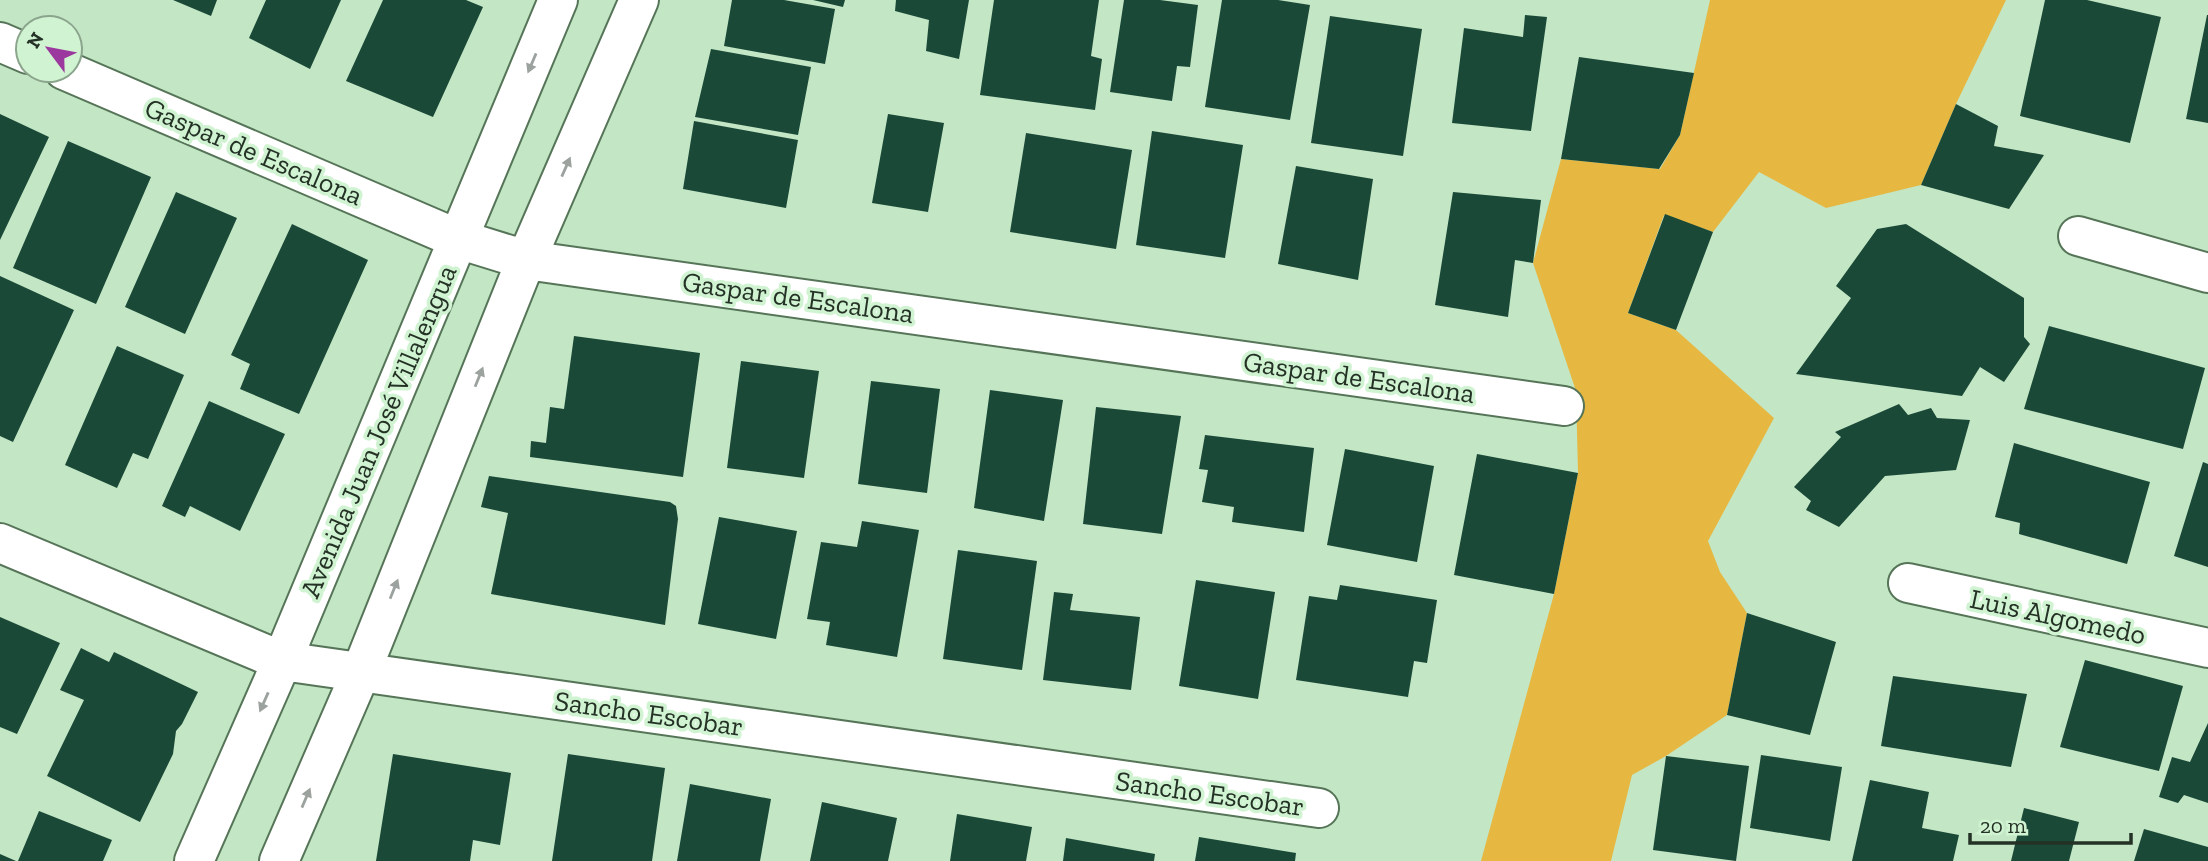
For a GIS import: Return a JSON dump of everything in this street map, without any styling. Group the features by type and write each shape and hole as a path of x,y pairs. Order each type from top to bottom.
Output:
{"street":[{"name":"Avenida Juan José Villalengua","path":"194,861 282,661 558,0"},
{"path":"279,861 361,672 526,260 639,0"},
{"name":"Gaspar de Escalona","path":"84,79 458,239 526,260 1564,406"},
{"path":"2078,236 2208,272"},
{"name":"Sancho Escobar","path":"0,543 282,661 1319,808"},
{"name":"Luis Algomedo","path":"1908,583 2208,648"}],"shaded area":[{"path":"1710,0 2006,0 1921,185 1826,208 1759,172 1713,232 1664,215 1628,313 1676,330 1774,418 1708,541 1720,572 1747,613 1727,715 1632,775 1611,861 1481,861 1554,594 1578,473 1576,391 1533,263 1561,159 1660,169 1680,135"}],"building":[{"path":"173,0 217,0 211,16"},
{"path":"266,0 341,0 310,69 249,38"},
{"path":"383,0 466,0 483,7 433,117 346,81"},
{"path":"732,0 784,0 835,9 825,64 724,46"},
{"path":"813,0 845,0 843,7"},
{"path":"896,0 969,0 959,59 926,51 929,20 895,11"},
{"path":"994,0 1099,0 1091,56 1102,59 1095,110 980,95"},
{"path":"1124,0 1160,0 1198,5 1190,67 1177,66 1172,101 1110,92"},
{"path":"1222,0 1278,0 1310,5 1290,120 1205,107"},
{"path":"2045,0 2087,0 2161,17 2130,143 2020,116"},
{"path":"1525,15 1547,17 1531,131 1452,123 1464,28 1523,37"},
{"path":"2208,15 2208,123 2186,119"},
{"path":"1330,16 1422,29 1403,156 1311,143"},
{"path":"711,49 811,67 798,135 695,117"},
{"path":"1579,57 1694,73 1680,135 1659,169 1561,159"},
{"path":"1956,104 1998,126 1994,146 2044,155 2009,209 1921,185"},
{"path":"0,114 49,137 0,240"},
{"path":"888,114 944,123 928,212 872,203"},
{"path":"694,121 798,140 786,208 683,189"},
{"path":"1152,131 1243,145 1225,258 1136,245"},
{"path":"1026,133 1132,150 1116,249 1010,232"},
{"path":"68,141 151,177 96,304 13,268"},
{"path":"1296,166 1373,179 1358,280 1278,264"},
{"path":"176,192 237,218 185,334 125,307"},
{"path":"1453,192 1541,200 1533,263 1515,260 1508,317 1435,305"},
{"path":"1665,214 1713,232 1676,330 1628,313"},
{"path":"292,224 368,260 299,414 240,389 250,364 231,355"},
{"path":"1906,224 2024,298 2024,337 2030,344 2004,382 1980,367 1962,396 1796,374 1851,298 1836,286 1877,229"},
{"path":"0,276 74,310 13,442 0,436"},
{"path":"2049,326 2205,368 2183,449 2024,409"},
{"path":"574,336 700,353 683,477 530,457 531,441 546,443 550,407 564,409"},
{"path":"117,346 184,375 148,459 133,453 117,488 65,465"},
{"path":"741,361 819,371 804,478 727,468"},
{"path":"871,381 940,389 927,493 858,484"},
{"path":"990,390 1063,400 1044,521 974,508"},
{"path":"209,401 285,434 240,531 190,506 185,517 162,506"},
{"path":"1899,404 1908,415 1931,408 1937,418 1970,420 1956,470 1885,476 1839,527 1806,510 1811,501 1794,487 1841,437 1835,432"},
{"path":"1096,407 1181,416 1162,534 1083,524"},
{"path":"1205,435 1314,448 1304,532 1232,522 1234,507 1202,502 1208,470 1199,469"},
{"path":"2014,443 2150,482 2127,564 2019,534 2020,523 1995,517"},
{"path":"1345,449 1434,466 1417,562 1327,545"},
{"path":"1477,454 1578,473 1554,594 1454,575"},
{"path":"2203,462 2208,464 2208,567 2174,556"},
{"path":"489,476 670,502 676,506 678,519 665,625 491,594 508,513 481,507"},
{"path":"719,517 797,531 776,639 698,624"},
{"path":"862,521 919,530 897,657 826,645 830,622 807,619 821,542 857,547"},
{"path":"958,550 1037,561 1022,670 943,659"},
{"path":"1196,580 1275,592 1258,699 1179,686"},
{"path":"1340,585 1437,600 1427,663 1414,661 1408,697 1296,680 1309,596 1337,600"},
{"path":"1054,592 1073,594 1070,610 1140,617 1131,690 1043,680"},
{"path":"1747,613 1836,642 1810,735 1727,715"},
{"path":"0,617 60,643 17,734 0,727"},
{"path":"81,648 109,662 114,652 198,692 176,731 173,754 140,822 47,776 84,700 60,690"},
{"path":"2085,660 2183,686 2159,771 2060,747"},
{"path":"1893,676 2027,694 2011,767 1881,746"},
{"path":"2208,723 2208,803 2184,795 2178,803 2159,797 2172,757 2190,762"},
{"path":"393,754 511,773 500,845 473,840 470,861 376,861"},
{"path":"568,754 665,768 652,861 552,861"},
{"path":"1761,755 1842,767 1830,841 1750,828"},
{"path":"1666,756 1749,766 1736,861 1653,850"},
{"path":"1870,780 1929,792 1922,828 1959,835 1953,861 1852,861"},
{"path":"690,784 771,799 760,861 677,861"},
{"path":"822,802 897,818 888,861 810,861"},
{"path":"2024,808 2079,822 2069,861 2011,861"},
{"path":"39,811 112,840 103,861 18,861"},
{"path":"957,814 1032,827 1026,861 950,861"},
{"path":"2144,829 2208,847 2208,861 2134,861"},
{"path":"1199,837 1296,853 1295,861 1195,861"},
{"path":"1066,838 1155,854 1154,861 1063,861"},
{"path":"0,854 16,861 0,861"}]}
